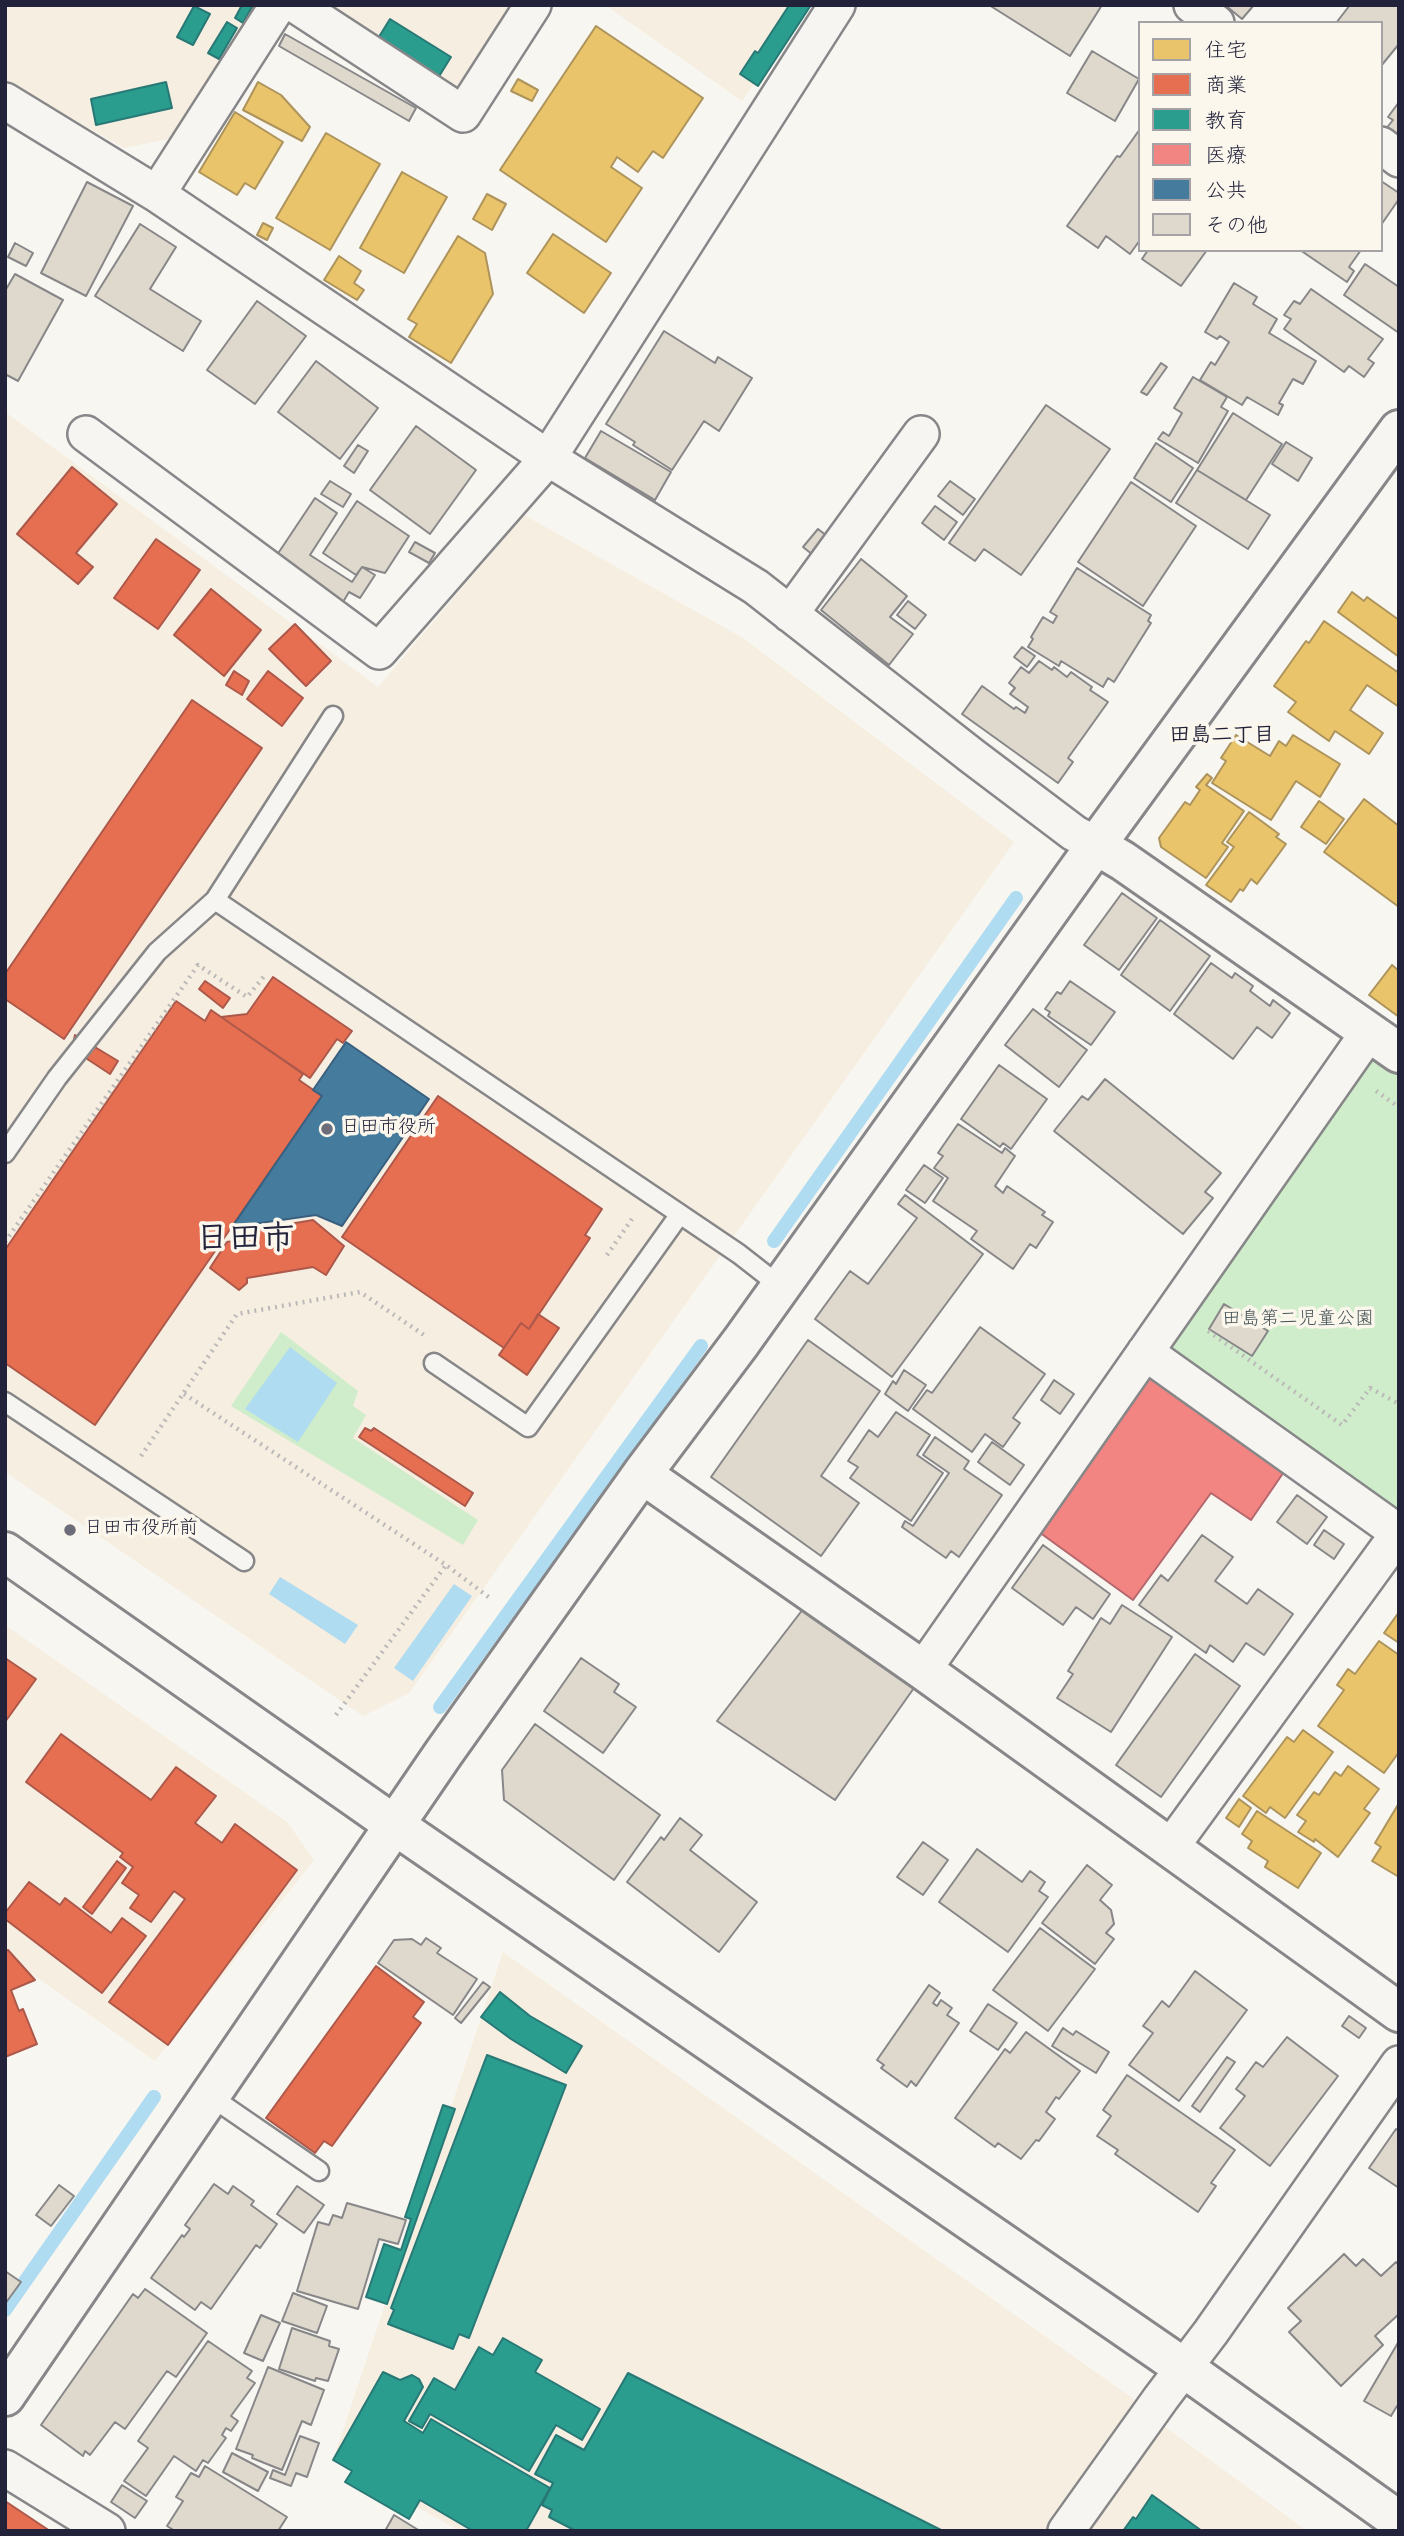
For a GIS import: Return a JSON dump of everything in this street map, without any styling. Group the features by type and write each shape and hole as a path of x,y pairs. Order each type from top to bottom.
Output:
{"street":[{"path":"157,194 278,5"},
{"path":"296,5 463,114 533,5"},
{"path":"86,434 379,650 548,458 837,5"},
{"path":"1192,5 1213,21"},
{"path":"5,101 157,194 548,458 755,587 1074,833 1123,861 1384,1042 1175,1309 923,1670"},
{"path":"1383,147 1399,159"},
{"path":"5,2396 443,1754 1096,845 1399,430"},
{"path":"790,614 921,434"},
{"path":"1145,1352 1399,1533 1170,1848"},
{"path":"642,1474 923,1670 1399,2012"},
{"path":"5,1552 396,1826 1184,2368 1399,2521"},
{"path":"1066,2531 1399,2064"},
{"path":"5,2468 107,2531"}],"lane":[{"path":"5,1153 57,1079 157,952 215,900 333,716"},
{"path":"215,900 680,1214 780,1286"},
{"path":"434,1363 528,1427 680,1214"},
{"path":"5,1402 244,1561"},
{"path":"210,2096 319,2171"}],"path":[{"path":"5,1242 198,965 247,997"},
{"path":"602,1263 640,1208"},
{"path":"135,1464 237,1314 360,1292 425,1336"},
{"path":"1175,1309 1342,1425 1370,1388 1399,1404"},
{"path":"184,1394 446,1565 490,1598"},
{"path":"336,1715 446,1565"}],"shaded area":[{"path":"5,5 265,5 173,138 124,148 5,80"},
{"path":"306,5 518,5 459,99"},
{"path":"605,5 808,5 742,101"},
{"path":"5,412 378,687 524,515 743,638 1014,842 409,1693 363,1716 5,1472"},
{"path":"5,1625 287,1822 314,1860 155,2061 5,1955"},
{"path":"503,1952 1135,2400 1045,2531 460,2531 333,2460"},
{"path":"1157,2421 1307,2531 1080,2531"}],"green space":[{"name":"田島第二児童公園","path":"1370,1039 1399,1059 1399,1518 1157,1346"},
{"path":"281,1332 358,1391 353,1406 366,1415 353,1438 478,1520 463,1545 231,1406"}],"water":[{"path":"290,1347 337,1383 298,1442 245,1409"},
{"path":"280,1577 358,1625 345,1644 269,1594"},
{"path":"454,1584 472,1596 413,1681 394,1668"}],"building: 住宅":[{"path":"596,26 703,98 663,158 653,151 638,172 617,157 611,167 642,188 606,242 500,170"},
{"path":"518,79 538,90 532,101 511,91"},
{"path":"258,82 281,95 310,127 302,141 243,110"},
{"path":"235,112 283,142 255,189 245,183 237,195 199,172"},
{"path":"326,133 380,164 330,250 276,218"},
{"path":"402,172 447,197 404,273 360,248"},
{"path":"487,194 506,204 492,230 473,219"},
{"path":"263,223 273,228 267,240 257,235"},
{"path":"553,234 611,273 584,313 527,273"},
{"path":"458,236 485,253 493,294 451,363 409,337 417,324 408,319"},
{"path":"339,256 361,271 354,283 364,290 357,300 324,280"},
{"path":"1352,592 1364,601 1367,597 1399,620 1399,657 1338,612"},
{"path":"1324,621 1399,673 1399,707 1367,685 1350,710 1383,733 1369,754 1335,731 1329,741 1288,712 1296,702 1274,686"},
{"path":"1236,735 1270,756 1279,741 1286,746 1293,735 1340,764 1320,797 1296,781 1271,820 1212,783 1226,761 1221,758"},
{"path":"1207,774 1212,778 1206,785 1244,811 1222,843 1228,847 1206,878 1161,847 1159,838 1185,802 1190,805 1200,790 1196,787"},
{"path":"1364,799 1399,826 1399,907 1324,852"},
{"path":"1319,801 1344,819 1326,844 1301,827"},
{"path":"1249,812 1279,834 1276,837 1286,844 1257,884 1251,879 1231,902 1206,885 1234,847 1227,842"},
{"path":"1392,965 1399,971 1399,1017 1369,995"},
{"path":"1399,1612 1399,1643 1384,1633"},
{"path":"1379,1641 1399,1655 1399,1752 1384,1773 1318,1726 1344,1690 1337,1685 1348,1669 1355,1674"},
{"path":"1303,1730 1333,1752 1285,1818 1270,1807 1266,1813 1243,1796 1287,1737 1294,1742"},
{"path":"1348,1766 1379,1789 1364,1809 1370,1813 1338,1857 1315,1839 1314,1842 1298,1832 1306,1821 1297,1815 1314,1792 1319,1795 1335,1772 1341,1776"},
{"path":"1239,1799 1251,1808 1239,1827 1226,1818"},
{"path":"1399,1803 1399,1877 1372,1861 1381,1847 1375,1843"},
{"path":"1257,1811 1321,1853 1298,1888 1265,1867 1268,1861 1248,1848 1252,1841 1242,1834"}],"building: 商業":[{"path":"72,467 117,504 76,553 93,567 78,584 17,534"},
{"path":"156,539 200,570 158,629 114,598"},
{"path":"211,589 261,630 224,676 174,635"},
{"path":"295,624 331,661 306,686 269,649"},
{"path":"234,671 249,681 242,695 226,685"},
{"path":"268,671 303,698 282,726 247,699"},
{"path":"192,700 262,748 64,1039 5,999 5,974"},
{"path":"273,977 352,1031 343,1043 337,1039 310,1078 221,1017 247,1014"},
{"path":"205,981 230,998 223,1008 199,989"},
{"path":"176,1001 205,1021 211,1010 303,1074 299,1080 322,1096 95,1425 5,1363 5,1250"},
{"path":"75,1035 118,1061 110,1074 72,1049"},
{"path":"438,1096 602,1209 585,1235 590,1238 529,1329 521,1323 504,1348 342,1237"},
{"path":"313,1220 344,1246 326,1275 313,1267 247,1278 247,1283 239,1290 210,1268 227,1242 255,1237 254,1230"},
{"path":"538,1314 559,1328 527,1375 499,1355 521,1323 529,1329"},
{"path":"365,1428 371,1431 374,1428 473,1493 465,1506 359,1437"},
{"path":"5,1658 36,1679 5,1722"},
{"path":"61,1734 151,1800 176,1767 216,1796 195,1823 222,1843 235,1824 297,1870 168,2045 109,2002 185,1899 174,1891 151,1922 130,1908 139,1895 122,1883 133,1867 120,1857 123,1853 26,1782"},
{"path":"117,1861 126,1868 92,1914 83,1907"},
{"path":"29,1882 60,1905 65,1898 111,1933 122,1918 146,1936 102,1993 5,1919 5,1913"},
{"path":"8,1950 35,1980 11,1990 19,2011 23,2009 37,2044 5,2057 5,1951"},
{"path":"376,1966 424,2002 413,2017 421,2023 332,2146 324,2141 315,2153 266,2118"},
{"path":"5,2501 50,2531 5,2531"}],"building: 教育":[{"path":"242,5 253,5 243,23 235,18"},
{"path":"786,5 811,5 758,86 740,74 755,51 758,53 788,7"},
{"path":"194,6 210,14 193,45 177,37"},
{"path":"390,19 451,57 438,78 377,40"},
{"path":"227,22 237,28 219,59 208,53"},
{"path":"166,82 172,108 96,125 91,99"},
{"path":"500,1992 530,2016 582,2046 566,2073 481,2017"},
{"path":"487,2055 566,2085 469,2338 459,2334 453,2349 388,2324 394,2310 391,2308"},
{"path":"443,2105 455,2109 387,2304 366,2297 384,2244 401,2250 411,2219 405,2217"},
{"path":"503,2338 542,2360 535,2372 600,2409 582,2440 556,2425 529,2471 430,2414 422,2428 409,2421 434,2378 455,2390 479,2347 493,2355"},
{"path":"383,2372 400,2380 412,2375 419,2379 423,2387 404,2421 423,2433 431,2419 550,2488 526,2531 473,2531 420,2500 409,2519 345,2482 352,2471 333,2460"},
{"path":"628,2373 943,2531 576,2531 549,2517 552,2510 542,2505 553,2483 535,2474 556,2435 584,2450"},
{"path":"1152,2495 1202,2531 1123,2531 1133,2517 1136,2519"}],"building: 医療":[{"path":"1147,1363 1290,1463 1251,1520 1211,1493 1133,1600 1032,1527"}],"building: 公共":[{"path":"346,1042 429,1099 342,1226 316,1215 232,1227 322,1096 313,1090"}],"building: その他":[{"path":"989,5 1102,5 1070,56"},
{"path":"1225,5 1254,5 1242,19"},
{"path":"1350,5 1399,5 1399,44 1383,64 1383,21 1338,21"},
{"path":"285,34 416,108 409,121 279,46"},
{"path":"1092,51 1138,78 1115,121 1067,93"},
{"path":"1399,102 1399,139 1385,130 1393,120 1388,117"},
{"path":"1138,132 1138,243 1130,254 1106,236 1098,248 1067,226 1117,156 1120,157"},
{"path":"87,182 133,206 86,296 41,273"},
{"path":"1383,182 1399,193 1399,199 1383,222"},
{"path":"140,224 176,247 150,289 201,321 183,351 95,296"},
{"path":"15,243 33,253 26,266 8,257"},
{"path":"1147,252 1206,252 1181,286 1142,259"},
{"path":"1303,252 1360,252 1349,267 1354,271 1347,282"},
{"path":"1365,264 1399,287 1399,333 1344,295"},
{"path":"15,274 63,300 18,381 5,374 5,291"},
{"path":"1234,283 1257,297 1253,304 1277,319 1269,333 1316,361 1303,384 1293,379 1279,403 1283,405 1278,415 1247,397 1242,405 1200,380 1211,362 1215,365 1229,342 1205,332"},
{"path":"1311,289 1383,339 1368,359 1374,363 1364,377 1349,366 1344,372 1284,329 1291,319 1284,315 1294,301 1300,304"},
{"path":"257,301 306,336 255,404 207,370"},
{"path":"664,331 715,363 718,357 752,378 719,431 704,421 672,470 606,424"},
{"path":"316,361 378,408 340,459 278,412"},
{"path":"1161,363 1167,367 1147,395 1141,392"},
{"path":"1193,377 1227,397 1221,407 1228,411 1198,463 1158,439 1163,432 1169,436 1182,413 1174,408"},
{"path":"1046,405 1110,449 1021,575 984,549 975,561 949,543"},
{"path":"1233,413 1282,444 1246,500 1197,470"},
{"path":"416,426 476,470 430,534 370,490"},
{"path":"601,431 671,472 655,500 585,458"},
{"path":"1286,442 1312,458 1298,481 1272,464"},
{"path":"1156,443 1193,468 1171,502 1134,478"},
{"path":"358,445 368,451 354,473 344,466"},
{"path":"1197,470 1270,515 1248,549 1176,503"},
{"path":"330,481 351,494 343,507 321,494"},
{"path":"950,481 975,499 963,515 938,496"},
{"path":"1131,482 1196,526 1143,606 1078,562"},
{"path":"315,498 337,513 310,555 352,582 362,567 375,575 360,598 349,592 343,602 275,558"},
{"path":"357,501 409,536 385,573 362,567 356,575 323,553"},
{"path":"935,506 957,522 944,540 922,523"},
{"path":"818,529 827,536 813,555 803,547"},
{"path":"415,542 435,553 429,563 409,552"},
{"path":"861,559 907,596 890,617 913,634 889,665 821,610"},
{"path":"1077,568 1151,615 1148,621 1151,623 1114,682 1108,678 1103,687 1061,661 1059,666 1028,647 1043,617 1053,623 1057,616 1050,612"},
{"path":"908,601 926,615 915,629 897,615"},
{"path":"1022,647 1035,656 1027,667 1014,657"},
{"path":"1039,661 1052,670 1054,667 1067,677 1071,672 1108,702 1068,758 1073,762 1058,783 962,714 982,686 1014,709 1016,707 1025,713 1028,707 1010,694 1015,688 1009,683 1021,667 1029,673"},
{"path":"1122,893 1157,918 1119,970 1084,945"},
{"path":"1160,920 1210,956 1170,1011 1121,975"},
{"path":"1211,963 1232,978 1235,973 1253,986 1250,991 1270,1006 1273,1000 1290,1013 1272,1038 1257,1027 1233,1059 1174,1014"},
{"path":"1070,981 1115,1012 1091,1045 1048,1016 1050,1012 1045,1009 1057,992 1061,994"},
{"path":"1033,1009 1087,1050 1059,1087 1005,1045"},
{"path":"999,1065 1047,1099 1011,1149 1003,1143 1000,1147 961,1119"},
{"path":"1105,1079 1221,1173 1205,1192 1213,1198 1183,1234 1054,1131 1082,1096 1088,1100"},
{"path":"958,1124 1002,1153 1005,1148 1015,1156 995,1186 1003,1193 1007,1186 1045,1212 1042,1215 1053,1222 1036,1248 1030,1244 1013,1269 971,1239 977,1231 933,1201 948,1178 934,1168 943,1156 938,1153"},
{"path":"924,1165 943,1178 925,1203 906,1190"},
{"path":"905,1195 983,1254 892,1377 815,1319 850,1271 868,1284 917,1218 898,1204"},
{"path":"1224,1304 1268,1331 1252,1356 1209,1329"},
{"path":"980,1327 1045,1374 1013,1418 1020,1423 1003,1447 985,1434 972,1452 913,1409 927,1390 932,1393"},
{"path":"808,1340 880,1391 821,1476 859,1503 821,1556 711,1477"},
{"path":"904,1370 926,1385 908,1411 885,1394 893,1381 896,1384"},
{"path":"1054,1380 1074,1394 1060,1414 1041,1400"},
{"path":"896,1412 930,1435 917,1455 943,1473 911,1521 850,1478 858,1467 848,1461 869,1430 878,1437"},
{"path":"935,1437 969,1461 964,1469 1002,1495 959,1557 951,1551 946,1558 902,1527 905,1521 913,1526 949,1473 923,1455"},
{"path":"992,1442 1024,1465 1010,1485 978,1462"},
{"path":"1297,1495 1327,1517 1307,1544 1277,1522"},
{"path":"1324,1530 1344,1544 1334,1559 1314,1545"},
{"path":"1202,1535 1233,1557 1215,1581 1247,1604 1258,1589 1293,1614 1264,1655 1246,1643 1233,1662 1210,1645 1206,1653 1139,1605 1161,1575 1168,1581"},
{"path":"1043,1545 1110,1594 1093,1619 1076,1607 1063,1625 1012,1588"},
{"path":"810,1600 921,1678 835,1800 717,1721"},
{"path":"1122,1605 1172,1637 1111,1732 1057,1698 1073,1674 1068,1671 1101,1618 1110,1624"},
{"path":"1195,1654 1240,1686 1161,1797 1116,1765"},
{"path":"581,1658 619,1684 614,1692 636,1707 603,1753 544,1711"},
{"path":"535,1724 660,1815 614,1880 504,1800 502,1770"},
{"path":"680,1818 702,1835 690,1850 757,1902 719,1952 627,1882 661,1837 664,1840"},
{"path":"923,1842 948,1860 923,1895 897,1877"},
{"path":"977,1849 1022,1882 1030,1871 1045,1882 1039,1891 1048,1897 1008,1952 939,1902"},
{"path":"1087,1865 1112,1885 1100,1900 1111,1910 1114,1924 1106,1933 1114,1939 1095,1964 1042,1923"},
{"path":"1040,1928 1095,1969 1048,2031 993,1990"},
{"path":"426,1938 441,1948 437,1953 477,1979 453,2015 378,1963 394,1940 412,1939 421,1945"},
{"path":"1195,1971 1247,2010 1179,2101 1129,2065 1153,2033 1143,2026 1162,2001 1169,2007"},
{"path":"483,1982 490,1987 461,2023 455,2018"},
{"path":"929,1985 940,1993 933,2003 937,2006 941,2000 952,2008 947,2015 959,2023 916,2086 911,2081 907,2087 881,2068 884,2065 877,2060"},
{"path":"988,2004 1017,2023 998,2050 970,2031"},
{"path":"1349,2016 1366,2028 1359,2038 1342,2026"},
{"path":"1063,2028 1073,2035 1076,2031 1109,2052 1096,2073 1052,2046"},
{"path":"1026,2032 1080,2071 1046,2112 1055,2119 1021,2159 998,2143 995,2147 955,2118 1005,2049 1010,2053"},
{"path":"1287,2037 1338,2076 1270,2166 1220,2128 1245,2096 1236,2089 1256,2062 1263,2067"},
{"path":"1227,2057 1235,2062 1200,2112 1192,2106"},
{"path":"1127,2075 1235,2150 1211,2183 1216,2186 1198,2212 1115,2154 1118,2150 1097,2136 1111,2116 1103,2110"},
{"path":"1396,2129 1399,2131 1399,2188 1369,2168"},
{"path":"214,2184 228,2194 233,2186 254,2201 251,2205 277,2224 260,2248 256,2245 211,2309 201,2302 195,2310 151,2278 182,2235 184,2237 190,2229 185,2225"},
{"path":"59,2185 74,2196 51,2226 36,2215"},
{"path":"297,2186 324,2205 304,2233 277,2214"},
{"path":"347,2203 406,2220 398,2244 379,2239 358,2309 297,2291 318,2222 329,2225 333,2215 342,2218"},
{"path":"1344,2254 1356,2266 1363,2259 1381,2276 1396,2262 1399,2265 1399,2314 1375,2336 1383,2345 1341,2386 1289,2332 1301,2321 1288,2308"},
{"path":"5,2271 21,2282 5,2304"},
{"path":"145,2289 207,2333 176,2377 167,2371 125,2429 115,2422 90,2455 85,2451 83,2456 41,2425 133,2294 138,2298"},
{"path":"293,2293 327,2306 317,2333 282,2321"},
{"path":"261,2315 280,2323 263,2361 244,2353"},
{"path":"292,2328 330,2341 329,2346 339,2349 328,2381 316,2378 315,2381 279,2369"},
{"path":"208,2341 252,2371 247,2378 255,2383 231,2416 238,2421 231,2431 226,2428 222,2435 226,2438 208,2463 203,2460 196,2471 174,2456 146,2496 124,2481 148,2448 138,2441"},
{"path":"1399,2341 1399,2407 1397,2406 1391,2416 1364,2401"},
{"path":"268,2367 324,2390 311,2425 302,2421 282,2470 236,2449"},
{"path":"300,2436 319,2443 307,2477 296,2473 291,2486 270,2478 273,2470 285,2475"},
{"path":"232,2453 268,2472 258,2491 223,2472"},
{"path":"205,2466 287,2517 278,2531 175,2531 167,2526 183,2501 176,2497 191,2473 199,2477"},
{"path":"122,2485 147,2501 135,2518 111,2502"},
{"path":"394,2515 420,2531 385,2531"}],"waterway":[{"path":"774,1241 1016,898"},
{"path":"440,1707 701,1346"},
{"path":"5,2310 154,2097"}],"place":[{"name":"日田市役所","path":"327,1129"},
{"name":"日田市役所前","path":"70,1530"}],"district":[{"name":"田島二丁目","path":"1222,738"},
{"name":"日田市","path":"245,1243"}]}
